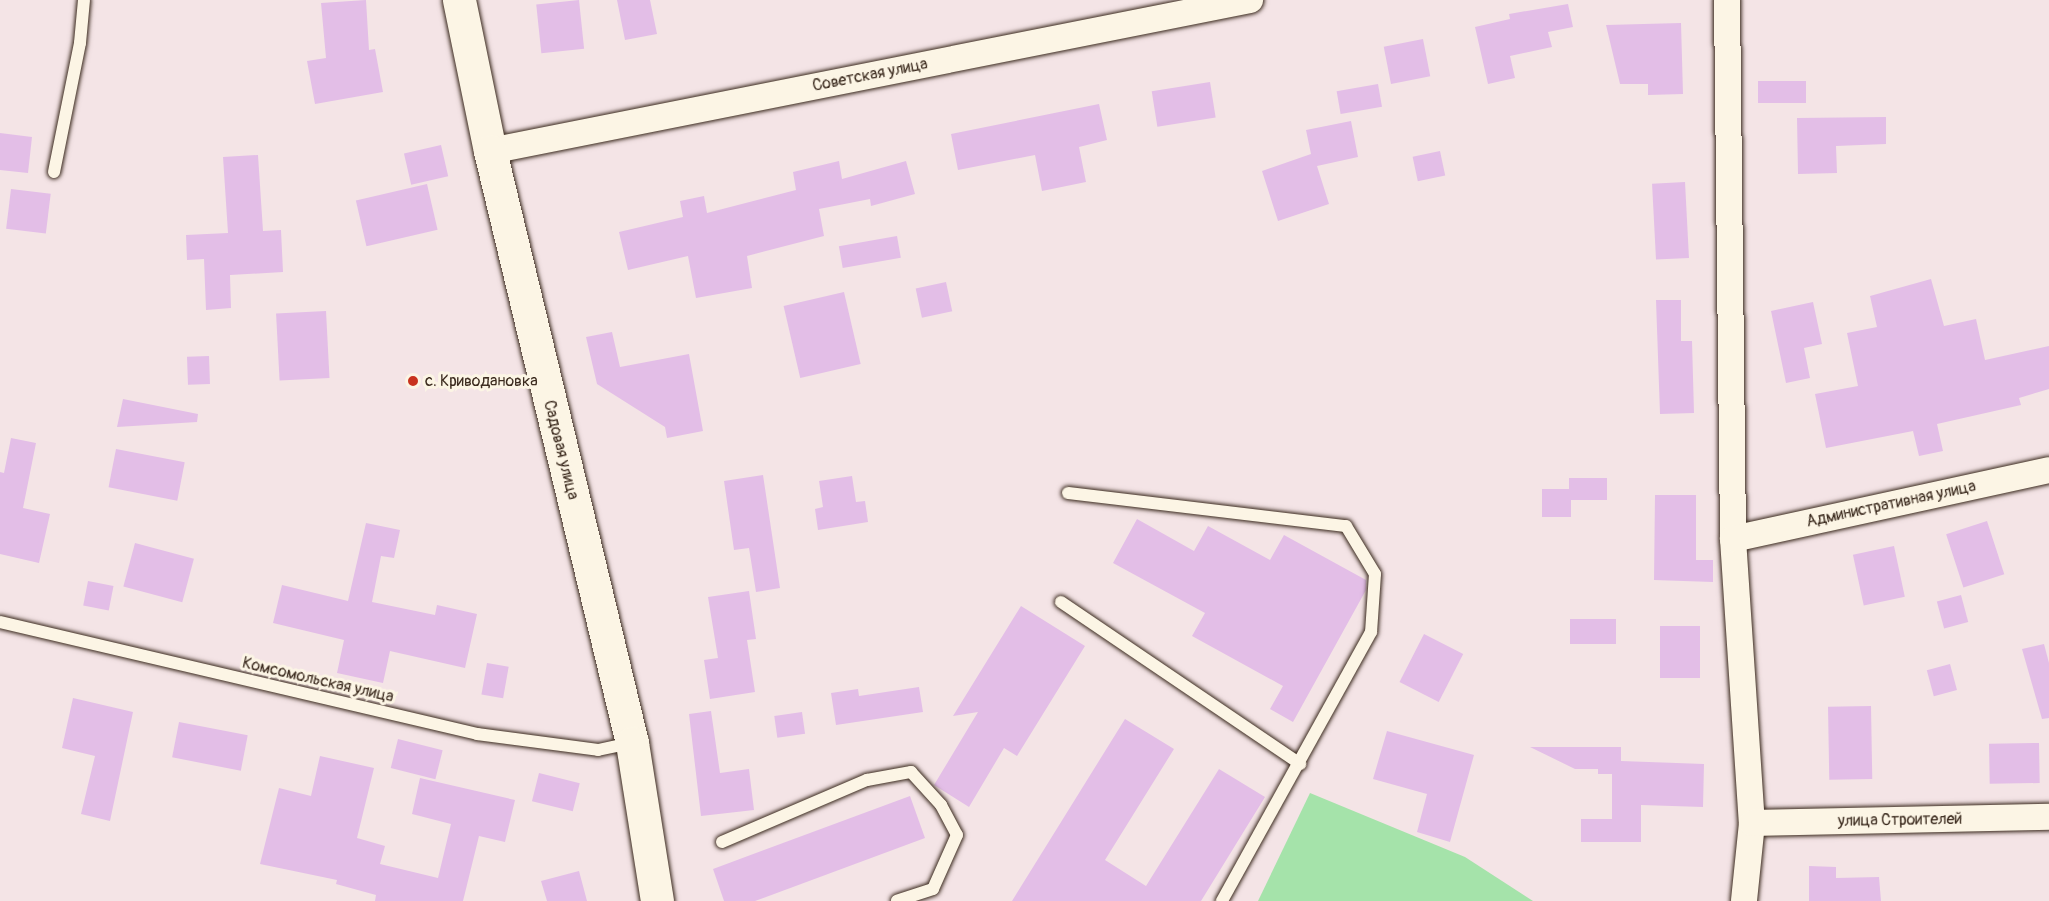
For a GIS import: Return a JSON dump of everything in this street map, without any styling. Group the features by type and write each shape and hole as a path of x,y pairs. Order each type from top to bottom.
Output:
{"street":[{"name":"Садовая улица","path":"459,0 490,151 632,743 657,901"},
{"name":"Советская улица","path":"490,151 1250,0"},
{"path":"1727,0 1733,539 1752,823 1744,901"},
{"name":"Административная улица","path":"1733,539 2049,470"},
{"name":"улица Строителей","path":"1752,823 2049,818"}],"lane":[{"path":"54,172 80,43 84,0"},
{"path":"1068,493 1346,526 1375,574 1371,632 1300,764 1222,901"},
{"path":"1061,602 1300,764"},
{"name":"Комсомольская улица","path":"0,622 477,734 598,750 632,743"},
{"path":"722,842 867,780 911,772 941,805 957,835 933,889 897,901"}],"green space":[{"path":"1310,793 1465,857 1533,901 1258,901"}],"building":[{"path":"366,0 369,50 375,49 383,92 315,104 307,61 326,58 321,3"},
{"path":"579,0 584,49 541,53 536,4"},
{"path":"617,0 650,0 657,34 625,40"},
{"path":"1568,4 1573,27 1548,32 1552,47 1510,56 1515,78 1488,84 1475,27 1510,19 1509,14"},
{"path":"1681,23 1683,94 1648,95 1648,84 1620,84 1606,25"},
{"path":"1423,39 1430,76 1391,84 1384,47"},
{"path":"1758,81 1806,81 1806,103 1758,103"},
{"path":"1210,82 1216,118 1157,127 1152,91"},
{"path":"1378,84 1382,107 1341,114 1337,91"},
{"path":"1099,104 1107,140 1079,147 1086,182 1042,191 1035,155 958,170 951,134"},
{"path":"1886,117 1886,144 1836,146 1837,173 1798,174 1797,118"},
{"path":"1351,121 1358,157 1317,166 1329,204 1278,221 1262,171 1311,154 1306,130"},
{"path":"0,133 32,137 28,173 0,170"},
{"path":"441,145 448,176 411,185 404,154"},
{"path":"1440,151 1445,175 1418,181 1413,157"},
{"path":"258,155 263,231 281,230 283,272 230,275 231,308 206,310 204,259 187,260 186,235 228,233 223,157"},
{"path":"839,161 842,179 906,161 915,194 871,206 870,199 819,209 824,236 747,256 752,288 696,298 688,256 628,270 619,232 683,217 680,201 704,196 707,213 796,190 793,172"},
{"path":"1685,182 1689,258 1656,260 1652,184"},
{"path":"427,184 438,230 366,246 356,200"},
{"path":"11,189 51,194 46,234 6,229"},
{"path":"897,236 901,258 843,268 839,246"},
{"path":"1931,279 1944,326 1976,319 1985,360 2049,346 2049,389 2019,398 2021,405 1937,424 1943,451 1919,456 1913,431 1826,448 1815,394 1858,386 1847,333 1877,327 1870,296"},
{"path":"946,282 952,311 922,318 916,288"},
{"path":"844,292 861,364 800,378 784,306"},
{"path":"1656,300 1681,300 1681,341 1692,341 1694,413 1660,414"},
{"path":"1813,302 1822,344 1804,348 1810,378 1786,383 1771,311"},
{"path":"326,311 330,378 280,381 276,314"},
{"path":"612,332 620,367 689,354 703,431 667,438 665,427 597,384 586,337"},
{"path":"209,356 210,384 188,385 187,357"},
{"path":"123,399 198,414 197,422 117,427"},
{"path":"11,438 36,443 23,508 50,514 39,563 0,554 0,472 4,473"},
{"path":"116,449 185,462 177,501 109,487"},
{"path":"763,475 780,588 756,592 749,548 734,550 724,481"},
{"path":"852,476 856,502 865,501 868,522 818,530 815,509 823,507 819,481"},
{"path":"1569,478 1607,478 1607,500 1571,500 1571,517 1542,517 1542,489 1569,489"},
{"path":"1655,495 1696,495 1696,560 1713,560 1713,582 1654,580"},
{"path":"1137,519 1194,551 1208,526 1270,560 1284,535 1366,580 1366,590 1293,722 1270,709 1283,686 1192,636 1205,613 1113,563"},
{"path":"1987,521 2004,574 1963,588 1946,534"},
{"path":"366,523 400,530 394,558 381,556 372,602 435,615 437,605 477,614 465,668 390,651 383,683 337,673 344,640 273,623 282,585 348,601"},
{"path":"135,543 194,559 182,602 123,586"},
{"path":"1894,546 1905,597 1864,606 1853,555"},
{"path":"88,581 114,586 109,611 83,606"},
{"path":"749,591 756,639 747,640 755,692 710,699 704,660 718,658 708,597"},
{"path":"1961,595 1968,622 1944,629 1937,601"},
{"path":"1021,606 1085,646 1017,756 1004,748 969,807 934,785 978,712 953,716"},
{"path":"1570,619 1616,619 1616,644 1570,644"},
{"path":"1660,626 1700,626 1700,678 1660,678"},
{"path":"1424,634 1463,654 1439,702 1399,682"},
{"path":"2044,644 2049,663 2049,718 2042,719 2022,649"},
{"path":"487,663 509,667 503,698 481,695"},
{"path":"1950,664 1957,690 1934,696 1927,670"},
{"path":"919,687 923,712 836,725 831,693 858,689 859,696"},
{"path":"73,698 133,712 110,821 81,814 95,756 62,748"},
{"path":"1871,706 1872,779 1829,780 1828,707"},
{"path":"711,711 720,773 749,769 754,810 701,816 689,714"},
{"path":"802,712 805,734 777,738 774,716"},
{"path":"1125,719 1174,749 1105,860 1146,886 1219,769 1265,797 1201,901 1012,901"},
{"path":"179,722 248,735 241,771 172,757"},
{"path":"1387,731 1474,755 1450,842 1417,832 1427,794 1373,779"},
{"path":"398,739 443,750 435,779 391,768"},
{"path":"2039,743 2040,783 1990,784 1989,744"},
{"path":"1530,747 1621,747 1621,761 1704,764 1703,807 1641,805 1641,842 1581,842 1581,819 1612,819 1612,774 1598,774 1598,769 1575,769"},
{"path":"320,756 374,768 357,838 385,846 380,864 438,878 451,824 412,814 420,778 515,800 505,842 479,836 463,901 375,901 376,895 336,884 337,880 260,864 279,788 311,796"},
{"path":"539,773 580,783 573,811 532,801"},
{"path":"910,796 925,838 755,901 724,901 713,869"},
{"path":"1809,866 1836,867 1836,878 1879,877 1881,901 1809,901"},
{"path":"579,871 587,901 547,901 541,881"}],"place":[{"name":"с. Криводановка","path":"413,381"}]}
